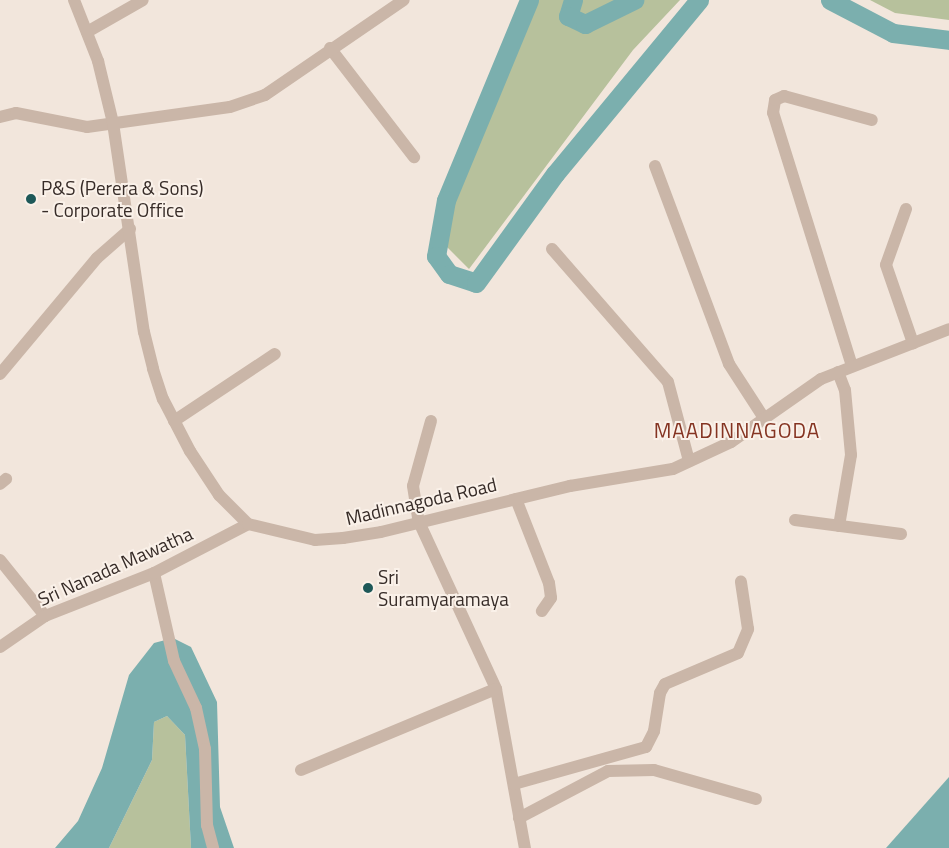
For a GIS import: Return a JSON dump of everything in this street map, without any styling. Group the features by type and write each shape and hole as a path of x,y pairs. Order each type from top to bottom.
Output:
{"street":[{"path":"74,0 98,60 113,123 144,332 153,369 174,420 219,495 248,524"},
{"path":"87,32 142,0"},
{"path":"0,117 16,113 87,127 230,107 256,98 404,0"},
{"path":"330,48 414,156"},
{"path":"852,366 773,113 775,100 784,96 872,120"},
{"path":"655,166 729,364 764,418"},
{"path":"906,209 886,265 913,343"},
{"path":"0,374 96,258 130,230"},
{"path":"552,249 668,382 689,462"},
{"name":"Madinnagoda Road","path":"248,524 315,540 382,532 570,486 673,469 730,442 808,386 852,366 949,328"},
{"path":"174,420 275,354"},
{"path":"838,372 845,390 851,455 839,526"},
{"path":"431,420 413,486 419,522 496,689 524,848"},
{"path":"516,498 549,583 551,598 542,611"},
{"path":"795,520 901,534"},
{"name":"Sri Nanada Mawatha","path":"0,647 45,616 154,573 248,524"},
{"path":"0,560 45,616"},
{"path":"154,573 174,661 196,708 203,741 207,825 213,848"},
{"path":"514,784 646,747 654,731 660,693 665,684 738,653 748,629 741,582"},
{"path":"301,770 496,689"},
{"path":"519,818 608,771 654,770 756,799"}],"green space":[{"path":"536,0 680,0 633,50 469,269 440,240"},
{"path":"870,0 949,0 949,20 895,13"},
{"path":"167,716 185,735 191,848 109,848 152,760 154,722"}],"water":[{"path":"173,638 191,647 217,702 220,807 234,848 191,848 185,735 167,716 154,722 152,760 109,848 55,848 78,821 102,768 129,675 154,643"},
{"path":"949,777 949,848 886,848"}],"waterway":[{"path":"529,0 446,200 436,256 449,274 476,283 555,174 699,0"},
{"path":"573,0 568,16 585,24 634,0"},
{"path":"830,0 893,33 949,40"}],"place":[{"name":"P&S (Perera & Sons) - Corporate Office","path":"31,199"},
{"name":"Sri Suramyaramaya","path":"368,588"}],"district":[{"name":"MAADINNAGODA","path":"737,430"}]}
